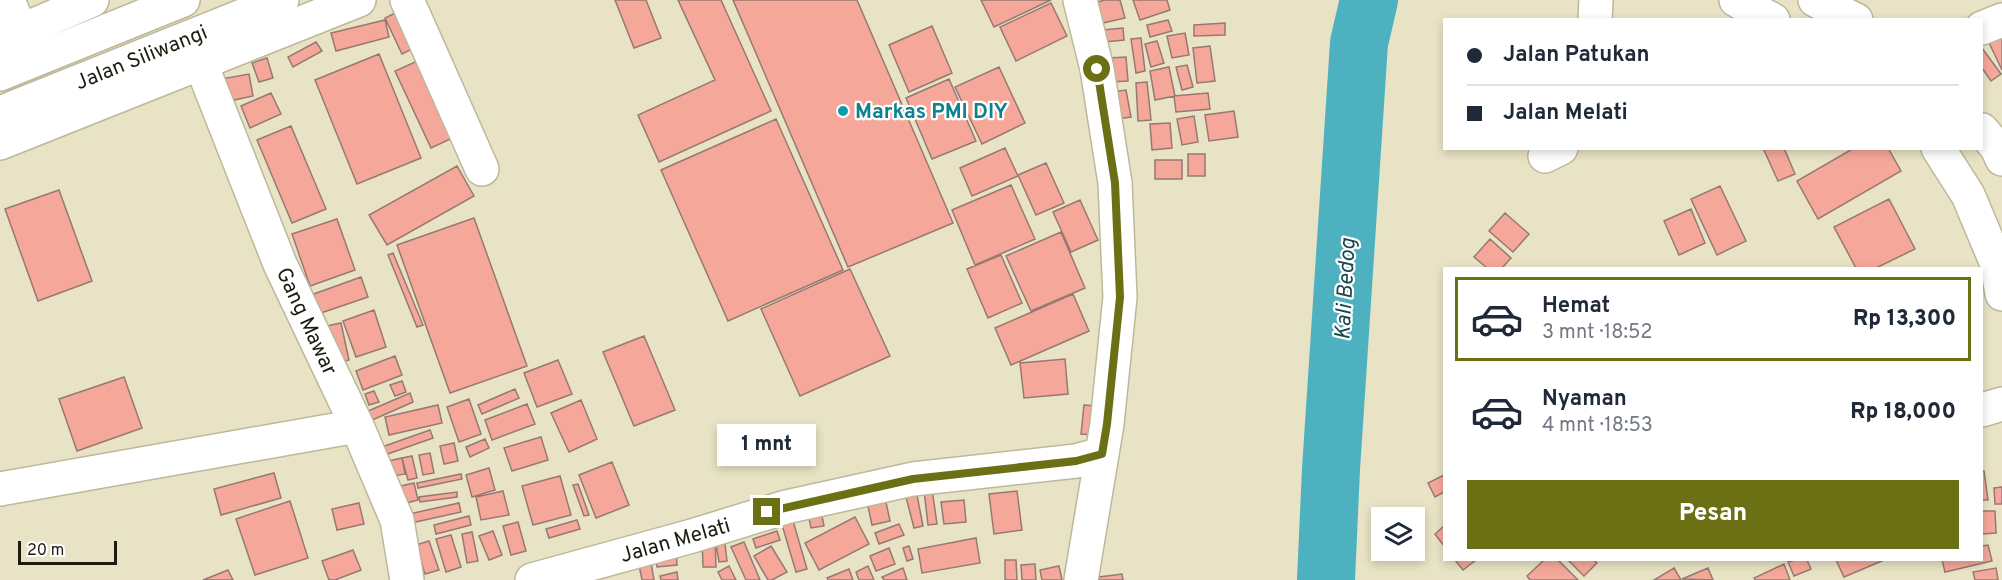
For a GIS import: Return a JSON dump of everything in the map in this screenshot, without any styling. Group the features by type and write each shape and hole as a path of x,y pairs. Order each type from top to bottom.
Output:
{"main road":[{"path":"8,0 11,36 92,0"},
{"name":"Jalan Siliwangi","path":"0,74 183,0"},
{"name":"Jalan Siliwangi","path":"0,113 282,0"},
{"path":"0,143 359,0"},
{"path":"407,0 482,169"},
{"path":"1080,0 1097,69 1115,183 1120,297 1107,424 1081,580"},
{"path":"1595,18 1596,0"},
{"path":"1736,0 1769,18"},
{"path":"1815,0 1852,18"},
{"path":"1983,28 2002,20"},
{"path":"79,42 94,75"},
{"name":"Gang Mawar","path":"201,64 280,264 357,426 397,520 407,580"},
{"path":"1983,131 2002,159"},
{"path":"1939,150 1968,195 1997,264 2002,294"},
{"path":"1983,410 2002,404"},
{"path":"0,489 357,426"},
{"name":"Jalan Melati","path":"532,580 798,504 913,479 1076,461 1102,454"}],"building":[{"path":"615,0 646,0 661,38 634,48"},
{"path":"678,0 721,0 771,111 659,162 638,115 715,80"},
{"name":"Markas PMI DIY","path":"733,0 857,0 953,223 848,267"},
{"path":"981,0 1051,0 994,27"},
{"path":"1105,0 1120,0 1125,18 1094,25 1089,4"},
{"path":"1133,0 1167,0 1170,10 1140,20"},
{"path":"1051,3 1067,36 1016,61 1000,27"},
{"path":"407,7 424,43 402,54 385,18"},
{"path":"385,20 389,37 336,51 331,33"},
{"path":"1168,20 1172,31 1150,37 1147,25"},
{"path":"2002,22 2002,70 1983,30 1983,28"},
{"path":"1225,23 1225,35 1194,36 1194,25"},
{"path":"932,26 952,73 909,92 889,45"},
{"path":"1123,28 1124,40 1105,42 1103,30"},
{"path":"1185,33 1189,55 1172,58 1167,36"},
{"path":"1141,38 1145,71 1136,73 1131,39"},
{"path":"1157,41 1164,63 1151,67 1145,44"},
{"path":"316,42 322,51 293,67 288,57"},
{"path":"1210,46 1215,81 1197,83 1193,48"},
{"path":"1983,49 2001,74 1991,81 1983,69"},
{"path":"379,54 421,158 357,184 315,80"},
{"path":"1126,57 1128,81 1110,82 1109,58"},
{"path":"267,58 273,78 259,82 252,63"},
{"path":"424,58 459,135 431,148 395,71"},
{"path":"1187,65 1193,87 1182,90 1176,67"},
{"path":"999,67 1025,123 982,144 955,87"},
{"path":"1169,67 1175,96 1155,100 1150,71"},
{"path":"249,74 253,96 225,102 221,79"},
{"path":"949,79 976,141 932,159 906,98"},
{"path":"1147,82 1151,120 1138,121 1136,83"},
{"path":"1126,90 1131,117 1116,119 1112,92"},
{"path":"271,93 281,114 250,128 241,106"},
{"path":"1208,93 1210,109 1176,112 1174,96"},
{"path":"1234,111 1238,137 1209,141 1205,115"},
{"path":"1194,116 1198,142 1182,145 1177,119"},
{"path":"776,119 843,270 728,321 661,170"},
{"path":"1170,123 1172,148 1152,150 1150,124"},
{"path":"291,126 326,209 292,223 257,140"},
{"path":"1005,148 1018,176 972,196 960,168"},
{"path":"1764,150 1785,150 1795,174 1778,181"},
{"path":"1851,150 1889,150 1901,171 1818,219 1797,181"},
{"path":"1188,154 1205,154 1205,176 1188,176"},
{"path":"1155,160 1182,160 1182,179 1155,179"},
{"path":"1046,163 1064,203 1036,215 1018,175"},
{"path":"457,166 474,196 387,245 369,215"},
{"path":"1011,185 1035,239 975,265 952,210"},
{"path":"1720,186 1746,241 1717,255 1691,199"},
{"path":"59,190 92,281 38,301 5,209"},
{"path":"1889,199 1915,249 1878,267 1855,267 1834,227"},
{"path":"1080,200 1098,240 1071,252 1053,212"},
{"path":"1691,209 1705,243 1679,255 1664,221"},
{"path":"1505,213 1529,234 1513,252 1489,231"},
{"path":"474,218 527,366 450,393 397,245"},
{"path":"337,219 355,270 310,286 292,234"},
{"path":"1061,232 1085,288 1031,311 1006,256"},
{"path":"1490,239 1511,258 1503,267 1486,267 1474,257"},
{"path":"393,253 423,325 417,327 388,255"},
{"path":"1001,255 1022,303 988,318 967,269"},
{"path":"850,269 890,356 800,396 761,309"},
{"path":"361,277 368,297 318,314 311,295"},
{"path":"1073,294 1089,331 1011,365 995,328"},
{"path":"374,310 386,347 356,357 343,321"},
{"path":"341,323 349,360 330,364 322,327"},
{"path":"644,336 675,410 634,426 603,352"},
{"path":"395,356 402,375 363,390 356,371"},
{"path":"1065,359 1068,394 1024,398 1020,363"},
{"path":"558,360 572,394 537,407 524,373"},
{"path":"124,377 142,428 77,451 59,399"},
{"path":"402,381 406,392 395,396 390,385"},
{"path":"515,389 519,398 482,414 478,405"},
{"path":"374,391 379,402 369,405 365,394"},
{"path":"410,393 413,402 370,421 366,412"},
{"path":"469,399 481,434 459,442 447,407"},
{"path":"581,400 597,439 569,452 551,413"},
{"path":"527,404 535,424 492,440 485,420"},
{"path":"438,405 442,423 389,435 385,417"},
{"path":"1084,405 1096,406 1093,435 1081,434"},
{"path":"430,430 433,438 382,456 379,448"},
{"path":"541,437 548,460 512,471 504,448"},
{"path":"485,439 489,448 470,457 466,447"},
{"path":"454,443 458,461 444,464 440,446"},
{"path":"430,453 434,473 423,475 419,455"},
{"path":"412,456 417,478 408,480 402,458"},
{"path":"402,458 405,474 382,478 379,463"},
{"path":"612,462 629,505 596,518 579,475"},
{"path":"489,468 495,490 472,497 466,475"},
{"path":"1983,471 1984,471 1988,500 1983,500"},
{"path":"274,473 281,498 221,515 214,489"},
{"path":"461,474 462,479 418,488 417,483"},
{"path":"560,476 571,515 533,525 522,486"},
{"path":"1443,476 1443,493 1435,497 1428,483"},
{"path":"923,482 931,482 937,524 928,525"},
{"path":"414,483 418,500 392,507 388,489"},
{"path":"578,484 589,515 584,516 573,485"},
{"path":"2002,487 2002,504 1995,504 1994,488"},
{"path":"503,491 509,515 481,520 476,497"},
{"path":"1017,491 1022,530 994,534 989,494"},
{"path":"457,492 457,497 420,502 419,497"},
{"path":"884,493 890,521 872,525 866,497"},
{"path":"917,495 923,526 914,528 906,497"},
{"path":"964,500 966,522 944,524 941,502"},
{"path":"290,501 308,558 255,575 236,519"},
{"path":"359,503 364,524 337,530 332,509"},
{"path":"459,503 461,512 411,523 409,514"},
{"path":"820,506 824,526 811,528 807,508"},
{"path":"1983,511 1995,511 1996,533 1983,534"},
{"path":"791,514 807,569 796,572 780,518"},
{"path":"469,516 471,525 436,534 434,525"},
{"path":"855,517 869,544 819,570 805,543"},
{"path":"577,520 580,529 549,538 546,529"},
{"path":"518,522 526,551 511,555 503,526"},
{"path":"899,524 904,535 879,544 875,533"},
{"path":"1443,527 1443,545 1435,534"},
{"path":"493,531 502,555 489,560 479,536"},
{"path":"777,531 780,540 756,548 753,539"},
{"path":"472,532 478,561 467,563 462,534"},
{"path":"451,535 461,567 446,572 436,539"},
{"path":"715,538 716,567 703,567 702,539"},
{"path":"976,538 980,563 922,573 918,549"},
{"path":"429,541 439,570 425,574 416,545"},
{"path":"744,542 760,580 746,580 731,547"},
{"path":"725,544 727,561 719,562 716,545"},
{"path":"1988,545 1992,561 1945,572 1942,561 1983,561 1983,546"},
{"path":"771,546 787,572 768,580 754,556"},
{"path":"909,546 913,559 907,561 903,548"},
{"path":"676,548 677,565 657,567 655,550"},
{"path":"889,548 895,564 876,571 870,556"},
{"path":"353,550 361,570 329,580 322,561"},
{"path":"650,557 654,580 642,580 638,560"},
{"path":"1005,560 1016,560 1017,580 1005,580"},
{"path":"1456,561 1475,561 1463,570"},
{"path":"1543,561 1559,561 1578,580 1530,580 1527,576"},
{"path":"1569,561 1595,561 1597,563 1584,576"},
{"path":"1807,561 1811,569 1794,576 1788,562"},
{"path":"1836,561 1882,561 1844,577"},
{"path":"1035,564 1036,580 1022,580 1021,565"},
{"path":"1784,564 1790,580 1755,580 1754,578"},
{"path":"729,566 736,580 722,580 718,572"},
{"path":"868,566 874,580 859,580 856,572"},
{"path":"1059,566 1062,580 1042,580 1040,570"},
{"path":"903,568 907,580 884,580 882,577"},
{"path":"1674,568 1681,580 1654,580"},
{"path":"1708,568 1713,580 1682,579"},
{"path":"1996,568 1998,580 1975,580 1973,572"},
{"path":"849,569 853,580 828,580 827,578"},
{"path":"228,570 233,580 203,580"},
{"path":"677,572 678,580 661,580 660,576"},
{"path":"1122,574 1123,580 1091,580 1091,578"}],"waterway":[{"name":"Kali Bedog","path":"1326,580 1331,469 1359,43 1369,0"}],"place":[{"name":"Markas PMI DIY","path":"843,111"}],"route":[{"path":"767,512 913,479 1076,461 1102,454 1120,297 1115,183 1097,69"}]}
